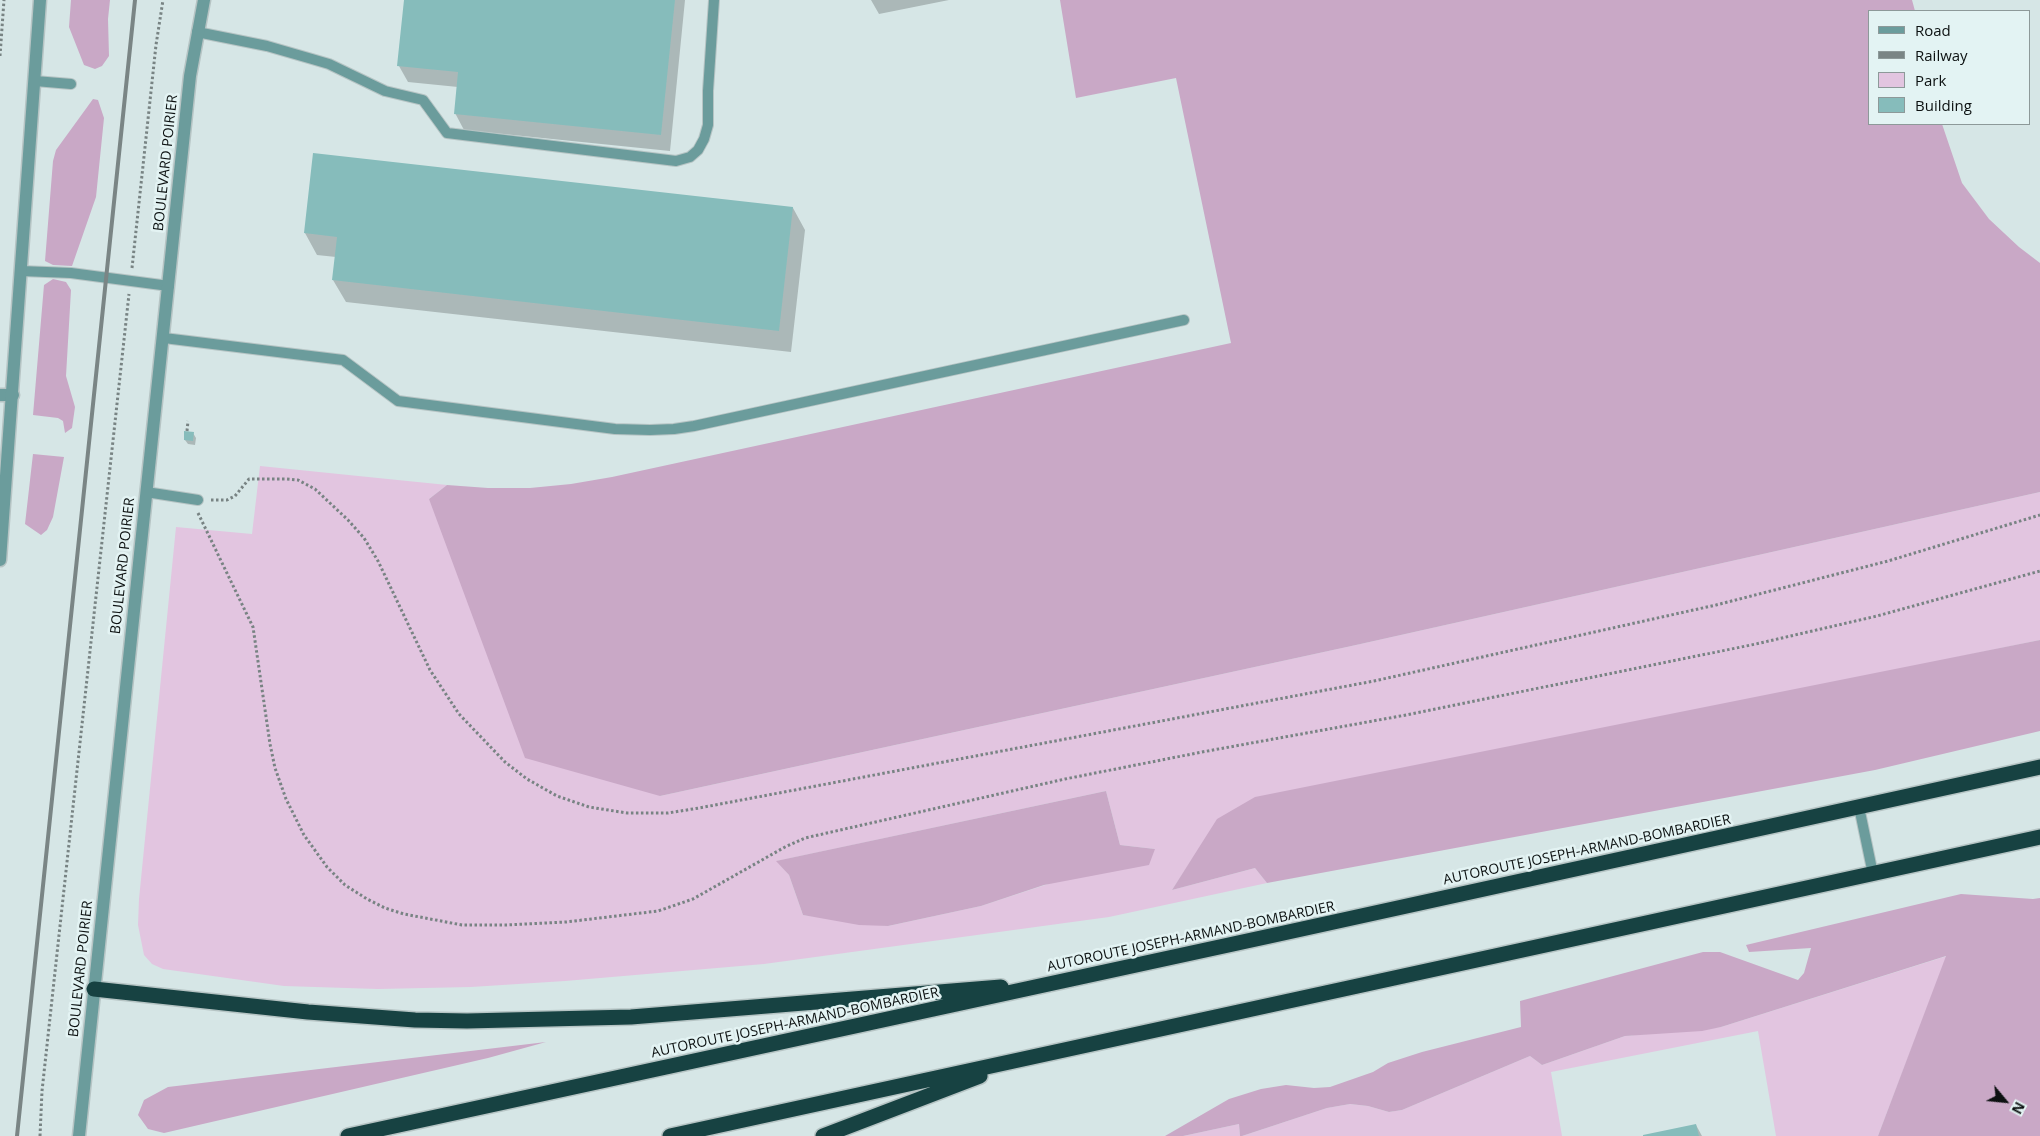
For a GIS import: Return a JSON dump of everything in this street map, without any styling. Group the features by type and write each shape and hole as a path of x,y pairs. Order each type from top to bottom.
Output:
{"highway":[{"name":"AUTOROUTE JOSEPH-ARMAND-BOMBARDIER","path":"348,1136 1057,983 2040,767"},
{"path":"670,1136 2040,837"},
{"path":"94,989 318,1013 467,1021 656,1016 1057,983"},
{"path":"823,1136 1022,1059"}],"street":[{"path":"0,560 6,395 21,271 40,0"},
{"name":"BOULEVARD POIRIER","path":"79,1136 190,76 204,0"}],"lane":[{"path":"197,32 267,46 312,59 328,64 385,91 423,100 446,133 676,161 690,157 698,150 708,125 708,91 714,0"},
{"path":"34,81 71,84"},
{"path":"21,271 71,273 169,286"},
{"path":"164,338 342,360 398,401 615,429 650,430 694,426 1184,320"},
{"path":"146,492 198,500"},
{"path":"1859,807 1873,874"}],"path":[{"path":"0,56 4,0"},
{"name":"BOULEVARD POIRIER","path":"40,1136 44,1082 130,280 156,46 163,0"},
{"path":"187,431 188,421"},
{"path":"2040,515 1888,561 1726,602 1374,681 699,808 668,813 627,814 589,807 557,796 527,779 505,762 459,714 430,670 378,561 364,538 315,489 298,480 287,478 249,480 235,496 226,500 198,500 197,512 253,627 275,768 286,799 304,836 327,867 345,885 367,899 385,908 404,914 462,925 566,922 658,910 693,899 785,847 805,838 1075,777 1406,715 1756,644 1877,616 2040,571"}],"green space":[{"path":"260,466 447,485 429,499 660,796 1356,645 2040,492 2040,640 1958,657 1193,858 1172,890 1255,868 1267,883 1109,917 764,964 565,981 471,987 378,989 284,986 163,969 152,964 144,955 138,925 176,527 252,534","holes":["1106,791 1120,845 1155,849 981,906 888,926 803,915 789,875 777,861"]},
{"path":"1947,956 1878,1136 1776,1136 1758,1031 1551,1072 1562,1136 1242,1136 1327,1108 1350,1104 1368,1106 1389,1112 1402,1110 1530,1056 1542,1065 1625,1036 1721,1027"},
{"path":"1239,1124 1240,1136 1183,1136"}],"shaded area":[{"path":"71,0 110,0 108,19 109,56 102,66 95,69 84,65 69,27"},
{"path":"1060,0 1912,0 1915,10 1868,10 1868,125 1942,125 1962,183 1989,219 2019,247 2040,263 2040,492 1356,645 660,796 525,758 429,499 447,485 488,488 530,488 612,477 1231,343 1176,78 1076,98"},
{"path":"93,99 98,100 104,118 96,197 72,266 53,265 45,261 53,161 56,150"},
{"path":"53,279 66,282 71,290 66,376 75,407 72,428 65,433 63,421 58,418 33,415 44,285"},
{"path":"33,454 64,457 53,517 47,530 41,535 25,524"},
{"path":"2040,640 2040,731 1875,770 1267,883 1255,868 1172,890 1217,819 1255,797"},
{"path":"1106,791 1120,845 1155,849 1149,865 1044,885 981,906 888,926 859,925 803,915 789,875 776,861"},
{"path":"1961,894 2040,898 2040,1136 1878,1136 1946,956 1721,1027 1702,1031 1625,1036 1542,1065 1530,1056 1402,1110 1389,1112 1368,1106 1350,1104 1327,1108 1242,1136 1240,1136 1239,1124 1183,1136 1165,1136 1229,1099 1261,1089 1286,1085 1314,1088 1330,1087 1373,1072 1388,1063 1422,1052 1521,1027 1520,1001 1703,952 1720,952 1798,980 1804,973 1811,948 1749,952 1746,945"},
{"path":"546,1042 488,1058 164,1133 148,1129 138,1115 144,1100 168,1087"}],"building":[{"path":"404,0 675,0 661,135 454,114 458,72 397,66"},
{"path":"313,153 793,207 779,331 332,280 337,237 304,233"},
{"path":"184,431 194,432 193,441 184,440"},
{"path":"1696,1124 1699,1136 1643,1136 1643,1135"}],"railway":[{"path":"17,1136 135,0"}]}
